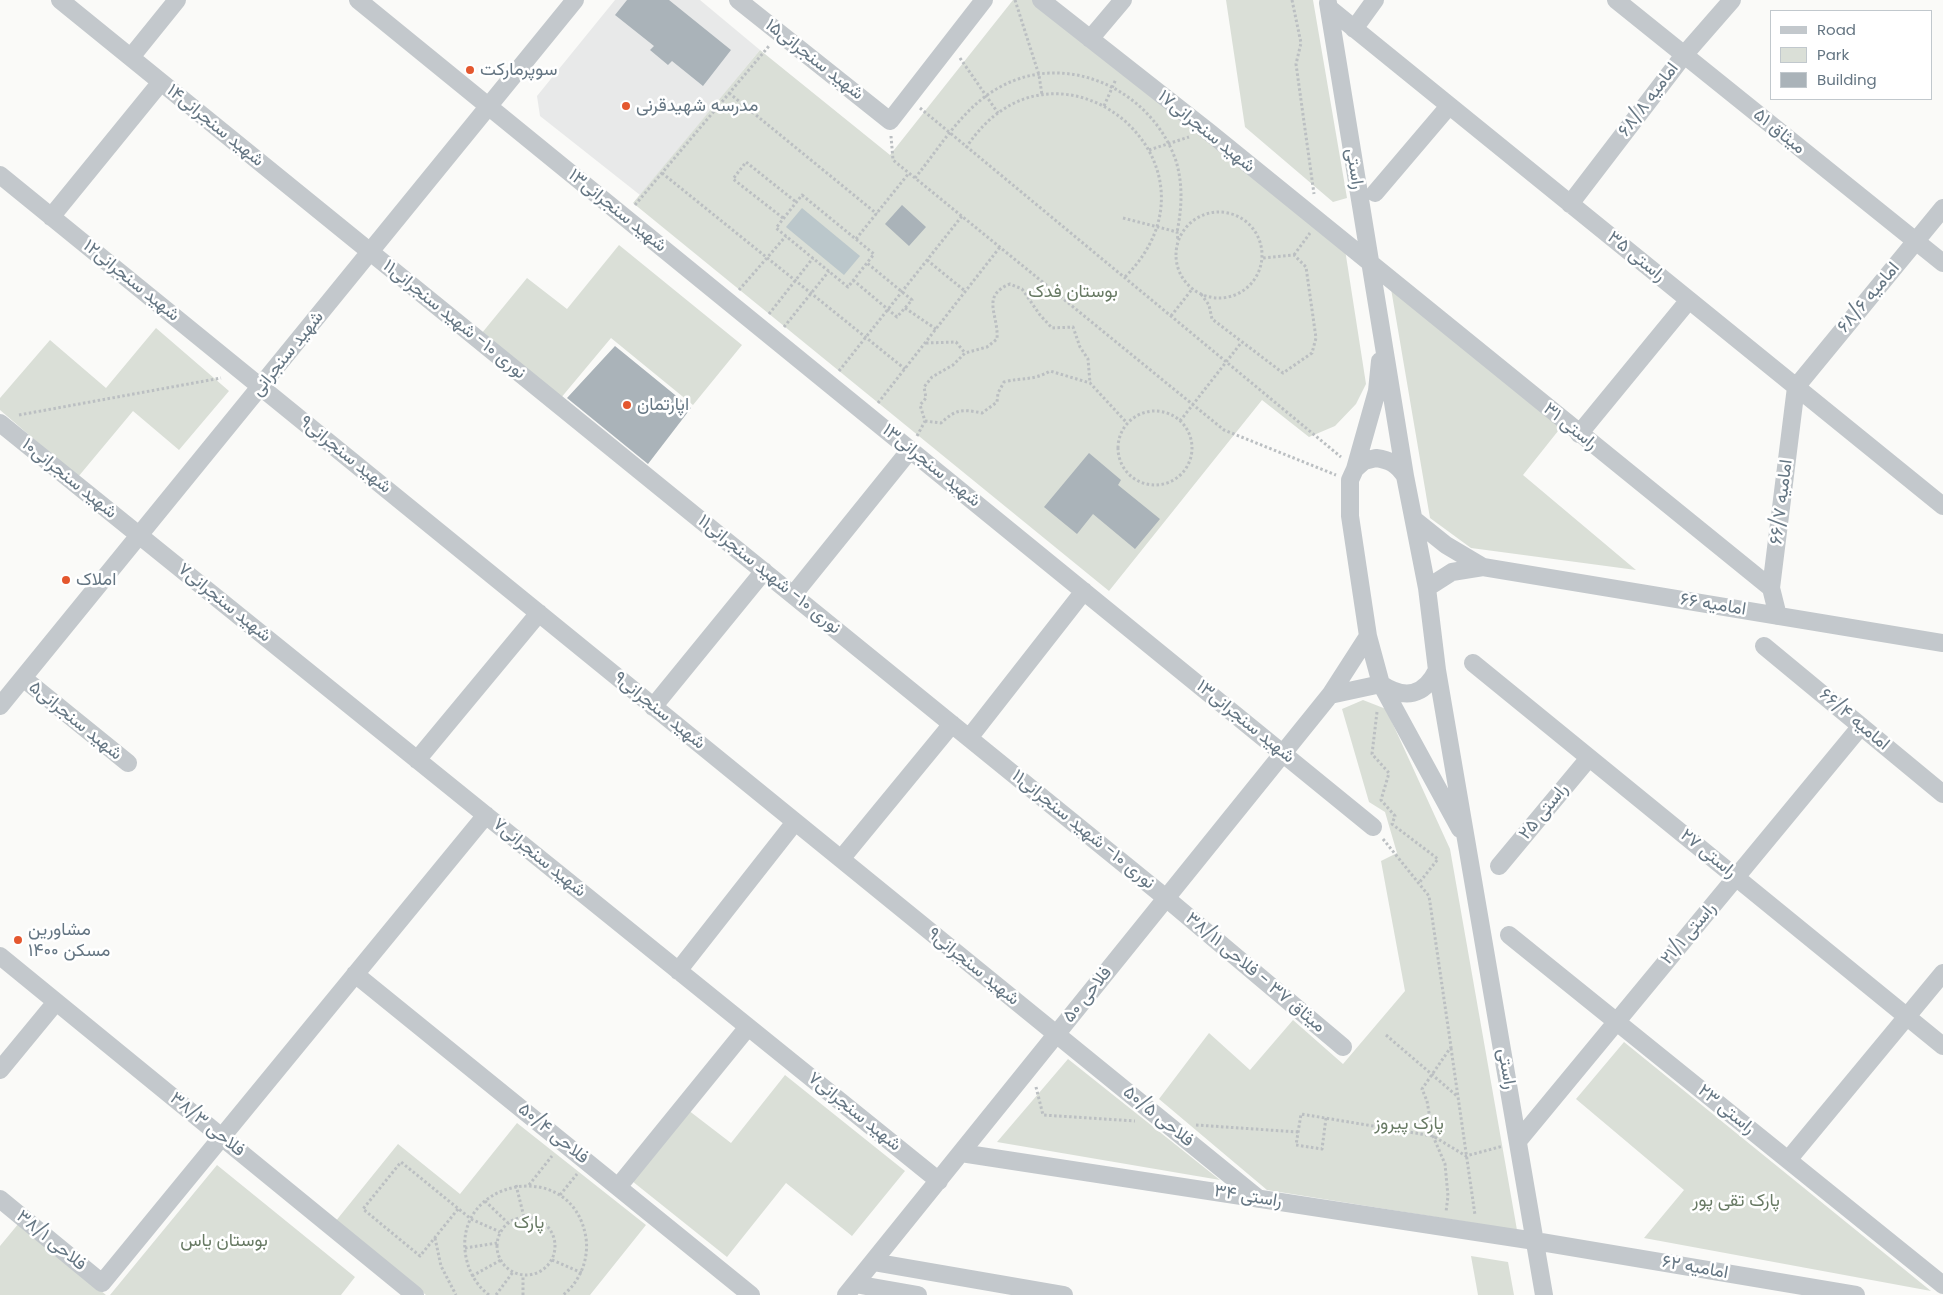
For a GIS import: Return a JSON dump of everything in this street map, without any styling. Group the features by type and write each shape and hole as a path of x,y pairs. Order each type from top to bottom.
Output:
{"street":[{"name":"شهید سنجرانی۱۴","path":"60,0 371,252"},
{"path":"130,57 177,0"},
{"name":"شهید سنجرانی۱۳","path":"358,0 1373,827"},
{"name":"شهید سنجرانی","path":"1,703 261,387 574,0"},
{"name":"شهید سنجرانی۱۵","path":"738,0 890,121"},
{"path":"890,121 984,0"},
{"name":"شهید سنجرانی۱۷","path":"1041,0 1121,65 1209,132 1317,222 1371,264"},
{"path":"1090,39 1122,0"},
{"path":"1354,29 1375,0"},
{"name":"میثاق ۵۱","path":"1616,0 1943,263"},
{"name":"امامیه ۶۸/۸","path":"1570,204 1684,56 1732,0"},
{"name":"راستی ۳۵","path":"1328,4 1354,29 1943,506"},
{"name":"راستی","path":"1328,4 1405,476 1416,521 1437,670 1544,1295"},
{"path":"51,217 161,82"},
{"path":"1375,193 1449,106"},
{"name":"شهید سنجرانی۱۲","path":"0,175 261,387"},
{"name":"امامیه ۶۸/۶","path":"1796,387 1943,208"},
{"name":"نوری ۱۰- شهید سنجرانی۱۱","path":"371,252 1166,898"},
{"name":"راستی ۳۱","path":"1371,264 1771,588"},
{"path":"1579,434 1689,300"},
{"name":"راستی","path":"1382,338 1377,391 1352,475 1350,516 1368,636 1381,684 1467,842"},
{"name":"شهید سنجرانی۹","path":"261,387 1056,1034"},
{"name":"امامیه ۶۶/۷","path":"1778,616 1771,588 1796,387"},
{"name":"شهید سنجرانی۱۰","path":"5,420 138,535"},
{"path":"793,595 910,450"},
{"path":"1352,475 1364,462 1376,458 1388,460 1398,466 1405,476"},
{"path":"1416,521 1446,544 1483,567"},
{"name":"شهید سنجرانی۷","path":"138,535 939,1181"},
{"path":"1426,588 1452,572 1483,567"},
{"name":"امامیه ۶۶","path":"1483,567 1778,616 1940,638"},
{"path":"653,707 764,571"},
{"path":"969,738 1084,592"},
{"path":"417,760 538,613"},
{"name":"فلاحی ۵۰","path":"851,1289 1330,695 1368,636"},
{"name":"امامیه ۶۶/۴","path":"1764,646 1943,794"},
{"name":"راستی ۲۷","path":"1472,663 1943,1046"},
{"path":"1330,695 1381,684 1393,692 1406,694 1420,691 1430,682 1437,670"},
{"name":"شهید سنجرانی۵","path":"23,678 128,763"},
{"path":"841,860 952,724"},
{"name":"راستی ۲۱/۱","path":"1518,1142 1861,726"},
{"name":"راستی ۲۵","path":"1499,866 1589,758"},
{"path":"223,1138 355,974 486,816"},
{"path":"678,971 795,822"},
{"name":"میثاق ۳۷ - فلاحی ۳۸/۱۱","path":"1166,898 1343,1048"},
{"name":"راستی ۲۳","path":"1509,935 1943,1285"},
{"name":"فلاحی ۳۸/۳","path":"0,956 415,1295"},
{"path":"1788,1160 1943,973"},
{"name":"فلاحی ۵۰/۴","path":"355,974 751,1295"},
{"path":"0,1070 56,1002"},
{"path":"618,1187 748,1027"},
{"name":"فلاحی ۵۰/۵","path":"1056,1034 1259,1199"},
{"name":"فلاحی ۳۸/۱","path":"0,1199 102,1283 223,1138"},
{"name":"راستی ۳۴","path":"961,1153 1535,1241"},
{"name":"امامیه ۶۲","path":"1535,1241 1856,1295"},
{"path":"874,1262 1003,1290 1064,1295"},
{"path":"851,1289 918,1295"}],"path":[{"path":"1015,0 1039,75 1042,95"},
{"path":"1262,258 1294,255 1317,222 1296,64 1301,43 1292,0"},
{"path":"625,217 780,33"},
{"path":"950,44 998,112"},
{"path":"1104,106 1114,87 1121,65"},
{"path":"915,178 960,120 986,96 1018,79 1039,75 1071,74 1088,77 1114,87 1136,102 1149,114 1168,142 1180,178 1180,215 1176,232 1178,242 1176,257 1180,272 1193,288 1201,294 1208,305 1212,319 1242,343 1284,372 1312,353 1316,338 1306,267 1294,255"},
{"path":"729,93 877,214"},
{"path":"966,148 975,134 998,112 1026,99 1042,95 1074,96 1104,106 1130,124 1149,150 1160,179 1161,195 1157,227 1145,255 1124,278"},
{"path":"908,98 950,135 1226,362 1352,475"},
{"path":"890,121 893,160 1224,430 1352,475"},
{"path":"1149,150 1168,142 1209,132"},
{"path":"783,218 733,178 746,162 796,202"},
{"path":"662,173 905,369"},
{"path":"856,239 909,173"},
{"path":"802,195 874,254 848,286 776,228 796,202 802,195"},
{"path":"1178,242 1189,224 1206,214 1227,213 1246,221 1253,228 1261,247 1262,258 1256,277 1241,292 1222,298 1201,294"},
{"path":"829,384 962,216"},
{"path":"1123,218 1176,232"},
{"path":"729,302 786,236"},
{"path":"868,416 1000,247"},
{"path":"759,326 813,258"},
{"path":"927,260 966,291"},
{"path":"853,280 898,317 912,300 867,263"},
{"path":"774,339 829,272"},
{"path":"910,450 925,421 920,405 926,398 924,387 932,377 953,366 965,353 987,347 997,339 998,327 993,297 998,289 1010,284 1022,289 1035,309 1052,328 1073,327 1080,347 1088,359 1090,383"},
{"path":"1171,316 1193,288"},
{"path":"905,308 936,330"},
{"path":"926,343 956,342 965,353"},
{"path":"1180,421 1242,343"},
{"path":"925,421 941,423 953,412 967,410 982,413 998,402 998,393 1004,382 1020,378 1038,378 1050,371 1090,383 1127,423"},
{"path":"5,420 219,377 228,379"},
{"path":"1153,411 1172,415 1180,421 1190,438 1191,457 1182,474 1174,480 1156,486 1137,482 1123,468 1119,459 1118,440 1127,423 1135,416 1153,411"},
{"path":"1381,684 1372,754 1389,773 1381,800 1395,816 1392,824 1438,859 1419,883"},
{"path":"1373,827 1429,896 1478,1232"},
{"path":"1386,1035 1458,1096"},
{"path":"1444,1227 1448,1196 1445,1164 1433,1136 1427,1101 1422,1089 1450,1047"},
{"path":"1326,1118 1322,1149 1296,1145 1300,1114 1326,1118 1433,1136 1466,1156 1518,1142"},
{"path":"529,1185 562,1142"},
{"path":"458,1209 420,1256 363,1210 401,1162 471,1219 500,1232"},
{"path":"560,1195 587,1162"},
{"path":"516,1185 524,1217"},
{"path":"487,1294 472,1276 465,1248 471,1219 485,1200 506,1188 516,1185 529,1185 560,1195 572,1205 584,1226 588,1249 582,1273 563,1295"},
{"path":"485,1200 508,1223"},
{"path":"524,1217 540,1220 549,1227 555,1238 556,1249 552,1260 545,1269 535,1274 523,1275 513,1272 501,1260 498,1254 497,1243 500,1232 508,1223 524,1217"},
{"path":"435,1237 441,1266 456,1295"},
{"path":"465,1248 497,1243"},
{"path":"472,1276 501,1260"},
{"path":"552,1260 582,1273"},
{"path":"496,1295 513,1272"},
{"path":"523,1275 523,1295"}],"shaded area":[{"name":"مدرسه شهیدقرنی","path":"615,0 700,0 760,50 640,195 540,116 537,96"},
{"path":"802,208 860,256 844,275 786,227"}],"green space":[{"name":"بوستان فدک","path":"1013,0 1047,0 1344,243 1366,384 1356,404 1335,426 1309,437 1262,400 1109,591 633,203 760,50 890,155"},
{"path":"1226,0 1313,0 1347,198 1333,202 1245,127"},
{"path":"619,245 742,345 693,405 611,338 555,405 477,339 527,278 567,309"},
{"path":"1389,277 1566,421 1523,475 1636,570 1471,548 1430,518"},
{"path":"156,328 229,391 179,450 133,411 78,477 0,410 0,398 50,340 106,388"},
{"name":"پارک پیروز","path":"1363,700 1386,709 1450,849 1517,1230 1267,1190 1159,1099 1209,1033 1250,1070 1293,1020 1343,1064 1405,991 1381,861 1397,853 1385,812 1369,802 1342,709"},
{"name":"پارک تقی پور","path":"1624,1042 1931,1291 1644,1238 1684,1190 1576,1099"},
{"path":"1068,1059 1220,1180 997,1142"},
{"path":"785,1075 905,1171 852,1236 786,1183 727,1257 632,1181 688,1110 731,1143"},
{"name":"پارک","path":"517,1123 646,1225 590,1295 426,1295 335,1222 398,1144 460,1194"},
{"name":"بوستان یاس","path":"217,1165 355,1277 341,1295 110,1295"},
{"path":"19,1223 106,1295 0,1295 0,1246"},
{"path":"1471,1256 1508,1262 1514,1295 1478,1295"}],"building":[{"path":"627,0 669,0 731,50 703,86 672,61 668,65 650,50 654,46 615,15"},
{"path":"902,205 926,227 909,246 885,224"},
{"name":"اپارتمان","path":"615,346 691,408 648,464 567,398"},
{"path":"1089,453 1121,480 1118,485 1160,519 1135,549 1093,514 1077,534 1044,507"}],"place":[{"name":"سوپرمارکت","path":"470,70"},
{"name":"مدرسه شهیدقرنی","path":"626,106"},
{"name":"اپارتمان","path":"627,405"},
{"name":"املاک","path":"66,580"},
{"name":"مشاورین مسکن ۱۴۰۰","path":"18,940"}]}
